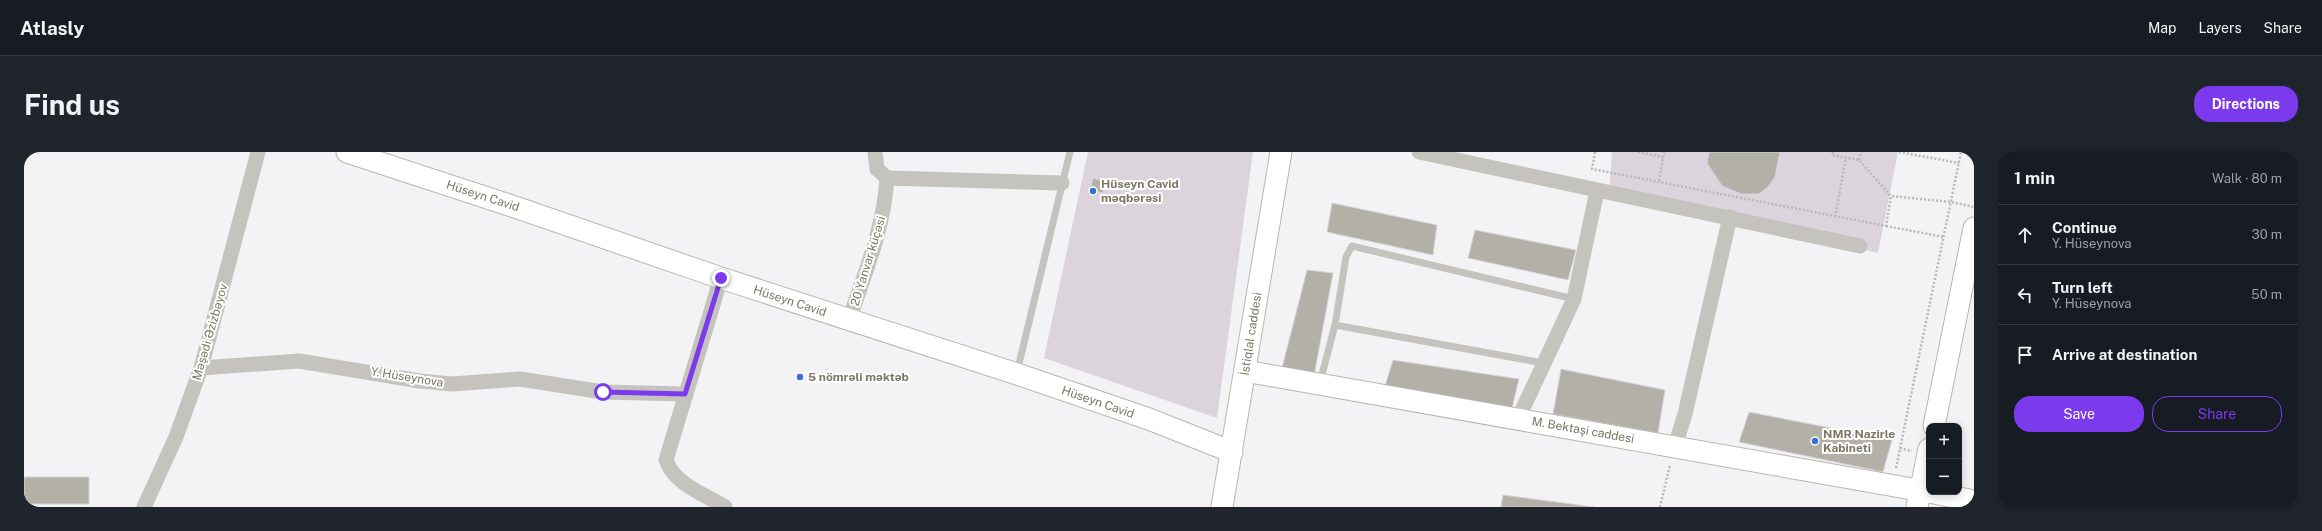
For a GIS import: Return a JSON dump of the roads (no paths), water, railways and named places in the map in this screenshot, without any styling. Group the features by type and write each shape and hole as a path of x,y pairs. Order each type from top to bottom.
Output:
{"main road":[{"name":"Hüseyn Cavid","path":"347,152 512,206 721,278 1017,374 1149,419 1232,452"},
{"name":"İstiqlal caddesi","path":"1222,507 1283,155"},
{"path":"1935,423 1974,228"},
{"name":"M. Bektaşi caddesi","path":"1245,372 1675,446 1892,486 1924,495 1974,501"},
{"path":"1924,495 1928,459"}],"street":[{"name":"Məşədi Əzizbəyov","path":"144,507 176,437 201,368 258,152"},
{"path":"875,152 877,169 887,178 1062,183"},
{"path":"1419,152 1597,191 1730,217 1860,246"},
{"name":"20 Yanvar küçəsi","path":"849,320 877,238 885,203 887,178"},
{"path":"1518,419 1574,299 1597,191"},
{"path":"1675,446 1685,414 1730,217"},
{"path":"721,278 666,460 670,471 677,479 725,507"},
{"name":"Y. Hüseynova","path":"201,368 299,361 420,381 452,384 520,379 603,392 685,394"}],"lane":[{"path":"1017,374 1070,152"},
{"path":"1320,384 1335,325 1346,257 1352,246 1574,299"},
{"path":"1335,325 1543,363"}],"place":[{"name":"Hüseyn Cavid məqbərəsi","path":"1093,191"},
{"name":"5 nömrəli məktəb","path":"800,377"},
{"name":"NMR Nazirle Kabineti","path":"1815,441"}]}
